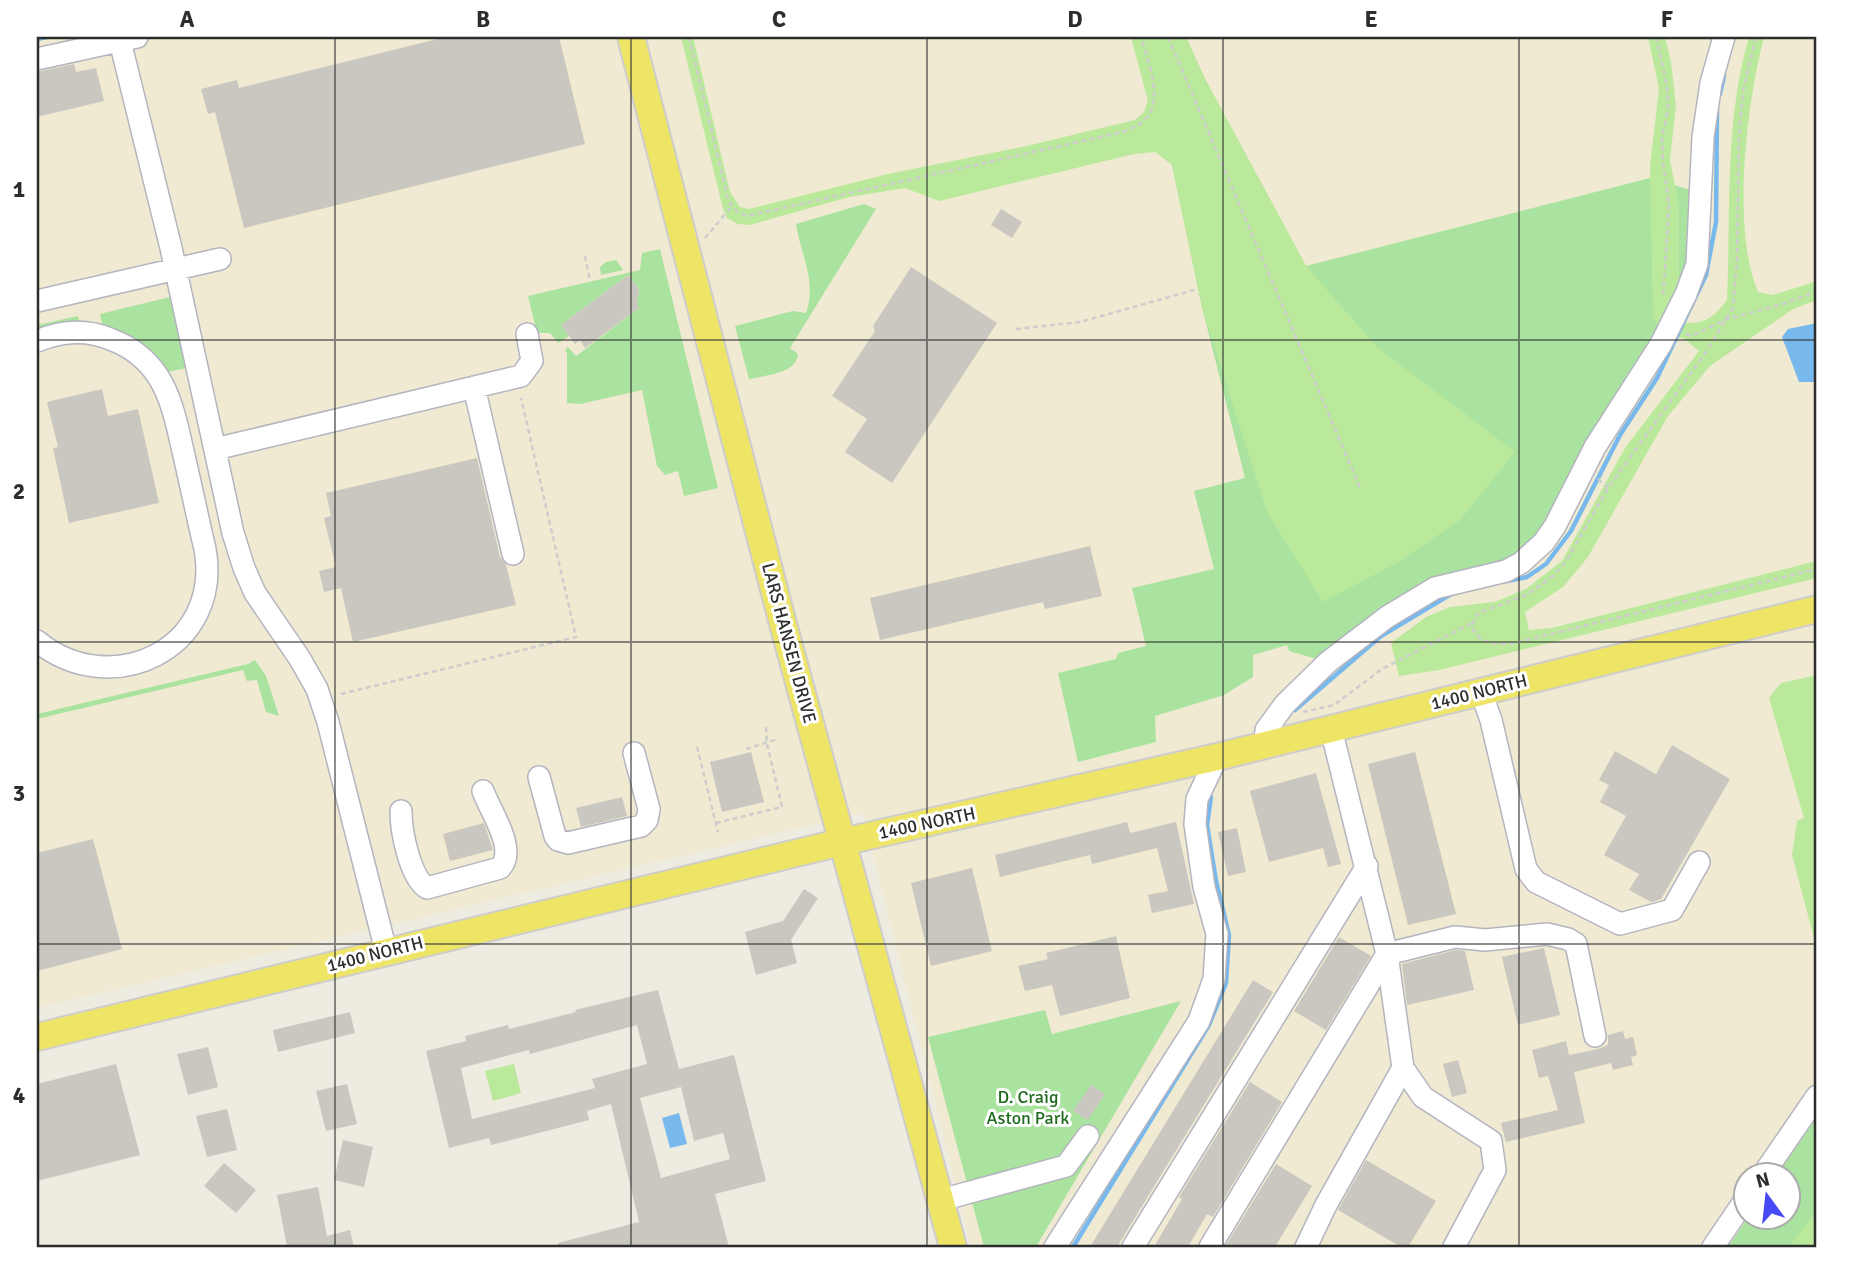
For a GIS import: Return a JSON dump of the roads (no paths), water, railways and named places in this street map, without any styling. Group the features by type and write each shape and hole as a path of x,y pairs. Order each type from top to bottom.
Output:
{"main road":[{"name":"LARS HANSEN DRIVE","path":"631,37 842,842 953,1247"},
{"name":"1400 NORTH","path":"37,1037 842,842 1217,757 1817,609"}],"street":[{"path":"1265,745 1266,730 1285,704 1328,662 1413,600 1449,583 1506,571 1521,563 1555,526 1595,447 1669,329 1697,264 1703,137 1711,83 1724,37"},
{"path":"37,59 125,38 215,449 244,568 260,601 317,689 328,722 386,951"},
{"path":"37,301 220,259"},
{"path":"37,341 55,334 91,333 127,346 148,362 157,373 172,405 208,572 203,596 191,623 173,644 147,660 114,668 83,666 58,655 37,641"},
{"path":"215,449 522,376 532,361 527,334"},
{"path":"474,387 513,554"},
{"path":"1481,692 1491,720 1526,869 1536,882 1620,924 1672,910 1699,862"},
{"path":"1331,729 1387,954 1403,1069 1423,1097 1491,1141 1495,1170 1454,1247"},
{"path":"539,777 558,840 568,843 641,826 648,820 649,809 634,753"},
{"path":"1055,1247 1199,1021 1214,979 1217,934 1204,887 1195,824 1197,799 1217,757"},
{"path":"401,811 414,874 427,888 500,868 506,862 507,855 499,823 483,791"},
{"path":"1133,1247 1367,866"},
{"path":"1210,1247 1387,954 1455,937 1485,940 1547,934 1569,939 1576,944 1595,1036"},
{"path":"1306,1247 1326,1205 1403,1069"},
{"path":"1771,1162 1817,1096"},
{"path":"940,1200 1066,1166 1088,1136"},
{"path":"1713,1247 1731,1221"}],"water":[{"path":"1817,323 1817,378 1815,382 1799,382 1782,337 1788,329"},
{"path":"679,1113 687,1144 670,1148 662,1118"}],"waterway":[{"path":"37,39 47,37"},
{"path":"1720,94 1724,76"},
{"path":"1507,581 1527,577 1546,564 1571,531 1620,435 1657,378 1706,275 1716,222 1717,110"},
{"path":"1295,710 1381,636 1451,594"},
{"path":"1073,1247 1209,1025 1226,983 1229,935 1216,881 1207,825 1211,797"}],"park label":[{"name":"D. Craig Aston Park","path":"1028,1107"}]}
